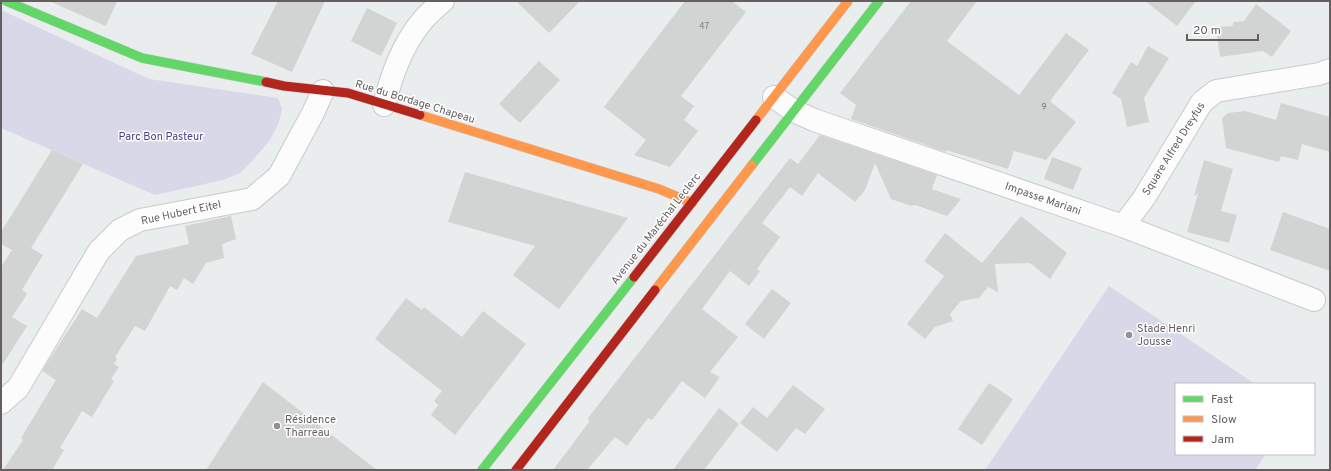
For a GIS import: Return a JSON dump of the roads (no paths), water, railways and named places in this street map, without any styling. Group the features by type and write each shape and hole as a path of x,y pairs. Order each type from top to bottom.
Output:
{"main road":[{"name":"Rue du Bordage Chapeau","path":"6,1 142,58 284,86 348,93 659,189 692,203"},
{"name":"Avenue du Maréchal Leclerc","path":"482,470 692,203 848,1"},
{"path":"516,470 879,1"},
{"path":"692,203 698,235"}],"street":[{"path":"384,105 390,81 404,47 423,20 443,1"},
{"name":"Square Alfred Dreyfus","path":"1123,226 1144,198 1202,102 1216,91 1319,74 1330,70"},
{"name":"Rue Hubert Eitel","path":"1,403 18,388 99,251 120,230 140,220 252,198 279,176 313,113 323,91"},
{"name":"Impasse Mariani","path":"774,97 794,111 814,120 1123,226 1314,300"}],"place":[{"name":"Stade Henri Jousse","path":"1129,335"},
{"name":"Résidence Tharreau","path":"277,426"}],"park label":[{"name":"Parc Bon Pasteur","path":"161,137"}]}
